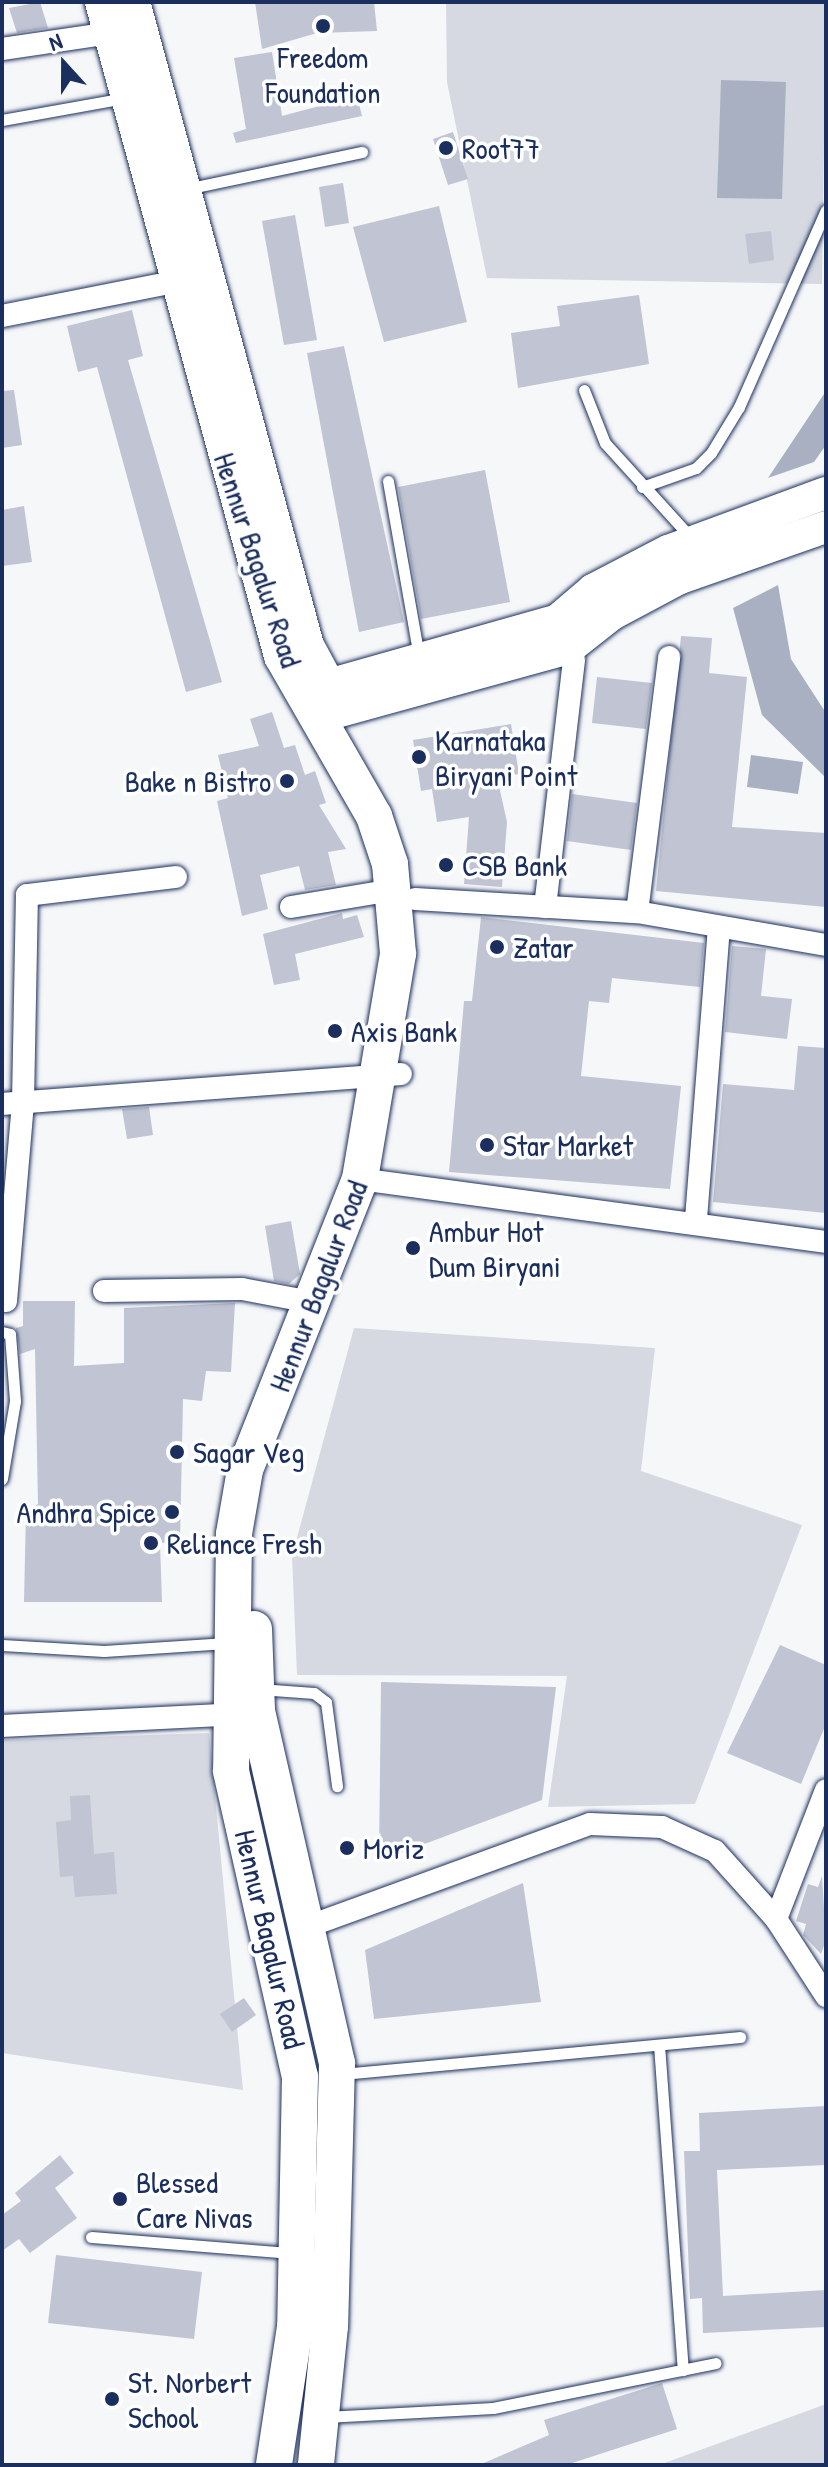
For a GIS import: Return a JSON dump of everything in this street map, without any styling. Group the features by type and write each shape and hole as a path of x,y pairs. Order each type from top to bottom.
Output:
{"main road":[{"name":"Hennur Bagalur Road","path":"132,2 180,190 321,700 374,816 404,894 391,1075 370,1183 269,1474 256,1535 248,1705 231,1771 300,2076 295,2327 274,2465"},
{"name":"Hennur Bagalur Road","path":"106,17 174,282 282,656 321,700"},
{"path":"321,700 419,657 558,620 593,590 694,542 826,493"},
{"path":"321,700 569,648 666,585 826,527"},
{"name":"Hennur Bagalur Road","path":"316,2465 321,2417 337,2074 304,1928 232,1643 234,1534 245,1470 370,1183"}],"street":[{"path":"2,49 106,17"},
{"path":"2,316 174,282"},
{"path":"637,912 669,657"},
{"path":"545,907 574,660"},
{"path":"6,1301 12,1103 27,895 176,877"},
{"path":"291,907 404,894 637,912 826,945"},
{"path":"696,1219 719,927"},
{"path":"12,1103 391,1075"},
{"path":"370,1183 696,1219 826,1242"},
{"path":"104,1291 242,1289 316,1303"},
{"path":"2,1726 248,1705"},
{"path":"776,1919 826,1790"},
{"path":"304,1928 590,1824 662,1827 715,1851 776,1919 826,1996"}],"lane":[{"path":"2,120 125,98"},
{"path":"180,190 362,152"},
{"path":"642,487 696,468 711,453 739,407 826,210"},
{"path":"584,390 605,443 694,542"},
{"path":"388,481 419,657"},
{"path":"2,1332 10,1334 15,1401 2,1479"},
{"path":"2,1645 104,1651 232,1643"},
{"path":"248,1705 314,1693 326,1702 337,1786"},
{"path":"337,2074 740,2037"},
{"path":"659,2045 683,2370"},
{"path":"91,2237 297,2254"},
{"path":"321,2417 493,2408 716,2363"}],"shaded area":[{"path":"446,2 826,2 822,284 487,278 447,82"},
{"path":"354,1328 655,1348 641,1471 802,1525 695,1804 548,1807 567,1676 297,1675 292,1556"},
{"path":"209,1733 243,2090 2,2053 2,1740"},
{"path":"826,2404 826,2465 659,2465"}],"water":[{"path":"721,80 786,82 782,199 717,198"},
{"path":"826,391 826,445 814,462 768,478"},
{"path":"778,585 791,659 826,713 826,778 762,715 733,608"},
{"path":"751,755 803,762 798,794 747,787"}],"building":[{"path":"40,2 48,28 17,33 9,8"},
{"name":"Freedom Foundation","path":"255,2 374,2 377,31 317,33 262,49"},
{"path":"272,52 282,116 357,96 362,116 236,143 233,133 246,129 234,58"},
{"path":"453,132 468,179 448,185 433,139"},
{"path":"343,183 349,223 325,227 319,187"},
{"path":"439,206 467,322 384,342 353,227"},
{"path":"295,215 317,340 284,345 262,221"},
{"path":"771,231 774,260 749,264 745,234"},
{"path":"639,295 649,364 518,388 511,333 560,326 557,306"},
{"path":"132,310 143,356 128,360 222,682 186,692 97,367 78,372 67,326"},
{"path":"344,346 404,622 359,632 307,353"},
{"path":"14,390 22,445 2,448 2,391"},
{"path":"485,470 510,602 421,619 398,487"},
{"path":"24,506 32,562 2,566 2,510"},
{"path":"681,636 712,638 709,673 747,677 732,827 826,833 826,907 656,891"},
{"path":"597,677 652,683 646,729 592,723"},
{"path":"272,712 284,748 295,745 305,775 315,771 326,803 319,805 346,849 328,852 336,885 305,890 299,866 260,875 268,909 242,916 217,801 228,798 218,755 259,746 250,719"},
{"path":"511,724 519,774 497,777 507,822 502,887 464,884 469,817 437,822 432,789 421,791 413,740"},
{"path":"572,794 637,803 631,850 567,841"},
{"path":"342,913 343,919 357,915 364,937 295,954 300,980 274,985 263,934"},
{"path":"481,917 704,943 700,987 612,978 609,1003 589,1001 581,1076 681,1086 670,1189 449,1172 464,1001 472,1001"},
{"path":"732,946 766,949 761,996 792,999 787,1039 725,1032"},
{"path":"798,1046 826,1048 826,1213 713,1202 723,1084 794,1090"},
{"path":"149,1107 153,1135 127,1139 122,1109"},
{"path":"291,1221 300,1274 289,1284 274,1281 265,1226"},
{"path":"23,1301 75,1301 74,1366 124,1363 124,1308 235,1303 231,1372 206,1371 202,1401 183,1399 180,1542 160,1543 162,1602 24,1602 26,1512 38,1504 35,1349 20,1354 16,1328 23,1326"},
{"path":"780,1645 826,1665 826,1724 801,1784 727,1753"},
{"path":"381,1682 556,1687 542,1800 379,1861"},
{"path":"90,1795 94,1854 114,1852 117,1894 75,1897 73,1876 60,1877 56,1822 71,1820 70,1796"},
{"path":"822,1876 826,1940 821,1954 803,1935 806,1924 796,1921 808,1884 818,1887"},
{"path":"523,1883 541,2002 374,2019 365,1950"},
{"path":"244,1998 256,2015 232,2032 220,2014"},
{"path":"826,2106 826,2165 717,2170 723,2296 826,2290 826,2327 703,2333 702,2298 690,2299 684,2151 700,2151 699,2113"},
{"path":"60,2155 74,2173 55,2188 77,2218 30,2253 19,2239 2,2251 2,2215 21,2201 15,2193"},
{"path":"56,2255 202,2272 194,2339 48,2323"},
{"path":"662,2383 677,2429 566,2465 479,2465 549,2435 544,2420"}],"place":[{"name":"Freedom Foundation","path":"323,26"},
{"name":"Root77","path":"446,148"},
{"name":"Karnataka Biryani Point","path":"419,757"},
{"name":"Bake n Bistro","path":"287,781"},
{"name":"CSB Bank","path":"446,865"},
{"name":"Zatar","path":"497,947"},
{"name":"Axis Bank","path":"335,1031"},
{"name":"Star Market","path":"487,1145"},
{"name":"Ambur Hot Dum Biryani","path":"413,1248"},
{"name":"Sagar Veg","path":"177,1452"},
{"name":"Andhra Spice","path":"172,1512"},
{"name":"Reliance Fresh","path":"151,1543"},
{"name":"Moriz","path":"347,1848"},
{"name":"Blessed Care Nivas","path":"120,2199"},
{"name":"St. Norbert School","path":"112,2399"}]}
